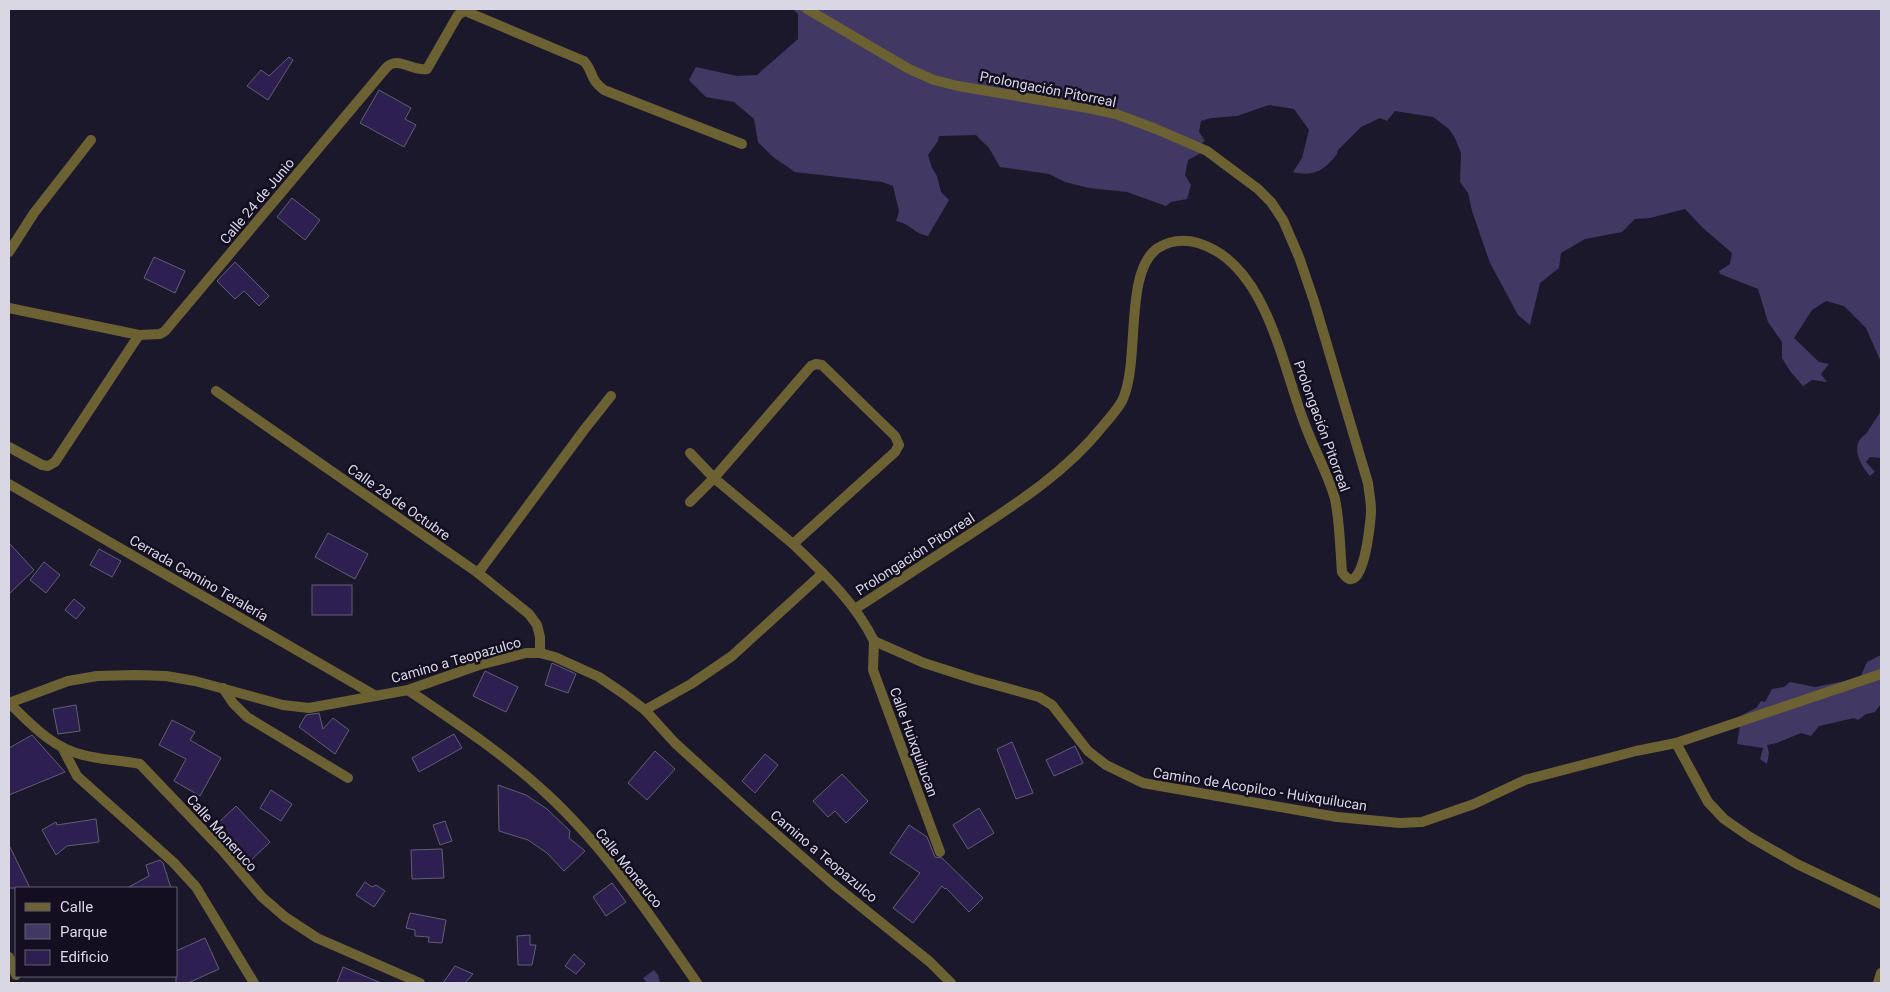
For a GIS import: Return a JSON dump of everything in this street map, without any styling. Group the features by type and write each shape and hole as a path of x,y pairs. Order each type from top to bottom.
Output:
{"street":[{"name":"Prolongación Pitorreal","path":"807,9 908,69 934,80 1116,114 1207,151 1258,189 1271,202 1283,220 1299,257 1368,483 1371,509 1370,530 1361,570 1355,578 1350,579 1342,572 1334,496 1303,422 1267,315 1242,273 1227,258 1208,246 1187,240 1172,241 1157,248 1146,262 1137,296 1130,380 1122,402 1092,440 1060,471 1026,497 855,609"},
{"name":"Calle 24 de Junio","path":"140,335 160,334 170,326 389,64 399,62 419,69 427,69 458,15 465,11 584,61 588,66 592,79 604,90 742,144"},
{"path":"9,252 34,213 91,140"},
{"path":"9,308 140,335 55,462 48,466 42,465 9,447"},
{"path":"690,502 714,478 811,366 816,364 826,368 895,436 899,445 895,452 796,541"},
{"name":"Calle 28 de Octubre","path":"216,391 478,573 529,614 537,625 540,637 540,653"},
{"path":"478,573 611,396"},
{"path":"690,453 714,478 796,541 855,609 866,624 874,641"},
{"name":"Cerrada Camino Teralería","path":"9,484 376,696"},
{"path":"645,710 691,684 732,656 823,573"},
{"name":"Camino de Acopilco - Huixquilucan","path":"874,641 924,663 974,680 1039,697 1052,705 1088,751 1106,765 1143,784 1337,817 1400,823 1422,822 1474,804 1525,780 1636,751 1676,743 1881,674"},
{"name":"Calle Huixquilucan","path":"874,641 873,670 940,852"},
{"name":"Camino a Teopazulco","path":"9,703 68,681 98,676 166,676 223,688 283,705 309,708 408,690 479,665 526,653 540,653 555,657 599,677 645,710 660,728 751,812 833,884 916,950 951,983"},
{"path":"223,688 233,704 248,717 348,778"},
{"name":"Calle Moneruco","path":"408,690 483,740 550,797 610,861 633,890 697,983"},
{"name":"Calle Moneruco","path":"9,703 44,736 62,747 83,755 125,760 140,764 215,843 262,897 286,917 317,938 420,983"},
{"path":"1676,743 1708,802 1724,819 1796,864 1881,904"},
{"path":"62,747 77,776 173,862 196,887 254,983"},
{"path":"9,957 15,972"},
{"path":"1878,983 1881,973"}],"green space":[{"path":"793,9 1881,9 1881,362 1866,328 1844,306 1826,301 1812,310 1794,338 1819,362 1829,364 1821,374 1827,382 1812,380 1803,386 1782,358 1782,342 1768,322 1758,289 1720,274 1719,271 1730,264 1732,253 1703,228 1685,209 1650,218 1635,219 1622,232 1585,239 1561,253 1559,268 1540,283 1530,325 1518,315 1490,263 1472,211 1468,193 1460,182 1461,153 1455,138 1449,129 1433,117 1395,111 1387,121 1380,118 1361,127 1338,150 1336,156 1324,168 1304,174 1293,172 1302,158 1309,130 1294,109 1269,105 1237,116 1211,118 1201,121 1199,132 1205,141 1196,146 1201,153 1188,160 1185,175 1191,185 1187,199 1171,202 1166,206 1127,192 1089,188 1065,182 1049,174 1000,167 989,148 976,135 939,136 938,141 928,155 937,176 941,192 949,200 928,236 923,235 906,224 896,221 899,211 893,186 882,182 795,172 773,157 758,142 754,119 734,102 706,97 689,80 696,67 737,76 757,75 798,39 798,14"},
{"path":"1881,411 1881,458 1870,457 1866,462 1875,472 1870,476 1860,461 1857,449 1858,443"},
{"path":"1881,655 1881,704 1875,712 1866,714 1858,720 1854,718 1819,726 1811,736 1801,733 1767,745 1769,753 1767,764 1760,759 1763,748 1737,744 1742,715 1756,708 1761,701 1765,702 1772,689 1784,687 1790,682 1815,687 1860,678 1867,662"},
{"path":"654,970 658,975 660,983 647,983 643,978"}],"building":[{"path":"289,57 293,60 268,100 247,86 261,70 269,76"},
{"path":"379,90 411,108 405,119 416,125 404,147 360,123"},
{"path":"292,198 320,220 305,240 277,217"},
{"path":"154,257 185,271 175,293 144,278"},
{"path":"235,262 269,296 259,306 244,291 235,299 217,281"},
{"path":"328,533 368,554 355,579 315,557"},
{"path":"9,543 34,570 9,594"},
{"path":"99,549 121,561 112,577 90,565"},
{"path":"44,562 60,575 46,593 30,580"},
{"path":"312,585 352,585 352,615 312,615"},
{"path":"74,599 85,608 76,619 65,610"},
{"path":"552,663 576,674 568,693 545,685"},
{"path":"485,671 518,687 506,712 473,696"},
{"path":"76,705 80,731 58,734 53,709"},
{"path":"319,713 323,729 333,718 349,730 335,754 299,727 306,715"},
{"path":"172,720 195,732 190,740 221,758 200,796 174,781 186,759 159,745"},
{"path":"454,734 462,748 419,772 412,758"},
{"path":"32,735 65,772 9,795 9,748"},
{"path":"1012,742 1033,793 1016,799 997,749"},
{"path":"1075,746 1083,763 1054,776 1046,760"},
{"path":"655,751 675,769 647,800 628,783"},
{"path":"765,754 778,765 755,793 742,781"},
{"path":"842,774 868,801 846,823 835,811 828,817 813,801"},
{"path":"498,785 526,795 547,809 570,831 569,838 585,851 564,871 547,853 528,840 499,831"},
{"path":"271,790 292,804 281,821 260,808"},
{"path":"236,806 270,842 247,864 213,828"},
{"path":"979,808 994,833 968,849 953,825"},
{"path":"96,819 99,842 67,846 56,855 42,830 56,822 57,825"},
{"path":"445,821 452,841 440,845 433,825"},
{"path":"909,825 927,837 935,857 942,858 983,898 969,912 942,886 913,923 893,908 920,873 890,853"},
{"path":"9,845 30,887 9,888"},
{"path":"442,849 444,878 412,879 411,850"},
{"path":"160,860 163,863 171,887 129,887 149,876 146,865"},
{"path":"365,882 372,887 376,885 385,891 374,907 356,895"},
{"path":"612,883 626,902 606,916 593,897"},
{"path":"410,913 446,920 442,943 428,942 429,937 415,936 415,930 406,928"},
{"path":"530,935 530,945 536,945 532,965 518,965 517,936"},
{"path":"205,938 219,969 188,983 176,983 176,977 178,977 178,950"},
{"path":"574,954 585,964 576,974 565,966"},
{"path":"455,966 473,974 465,983 443,983"},
{"path":"343,967 381,983 337,983"}]}
